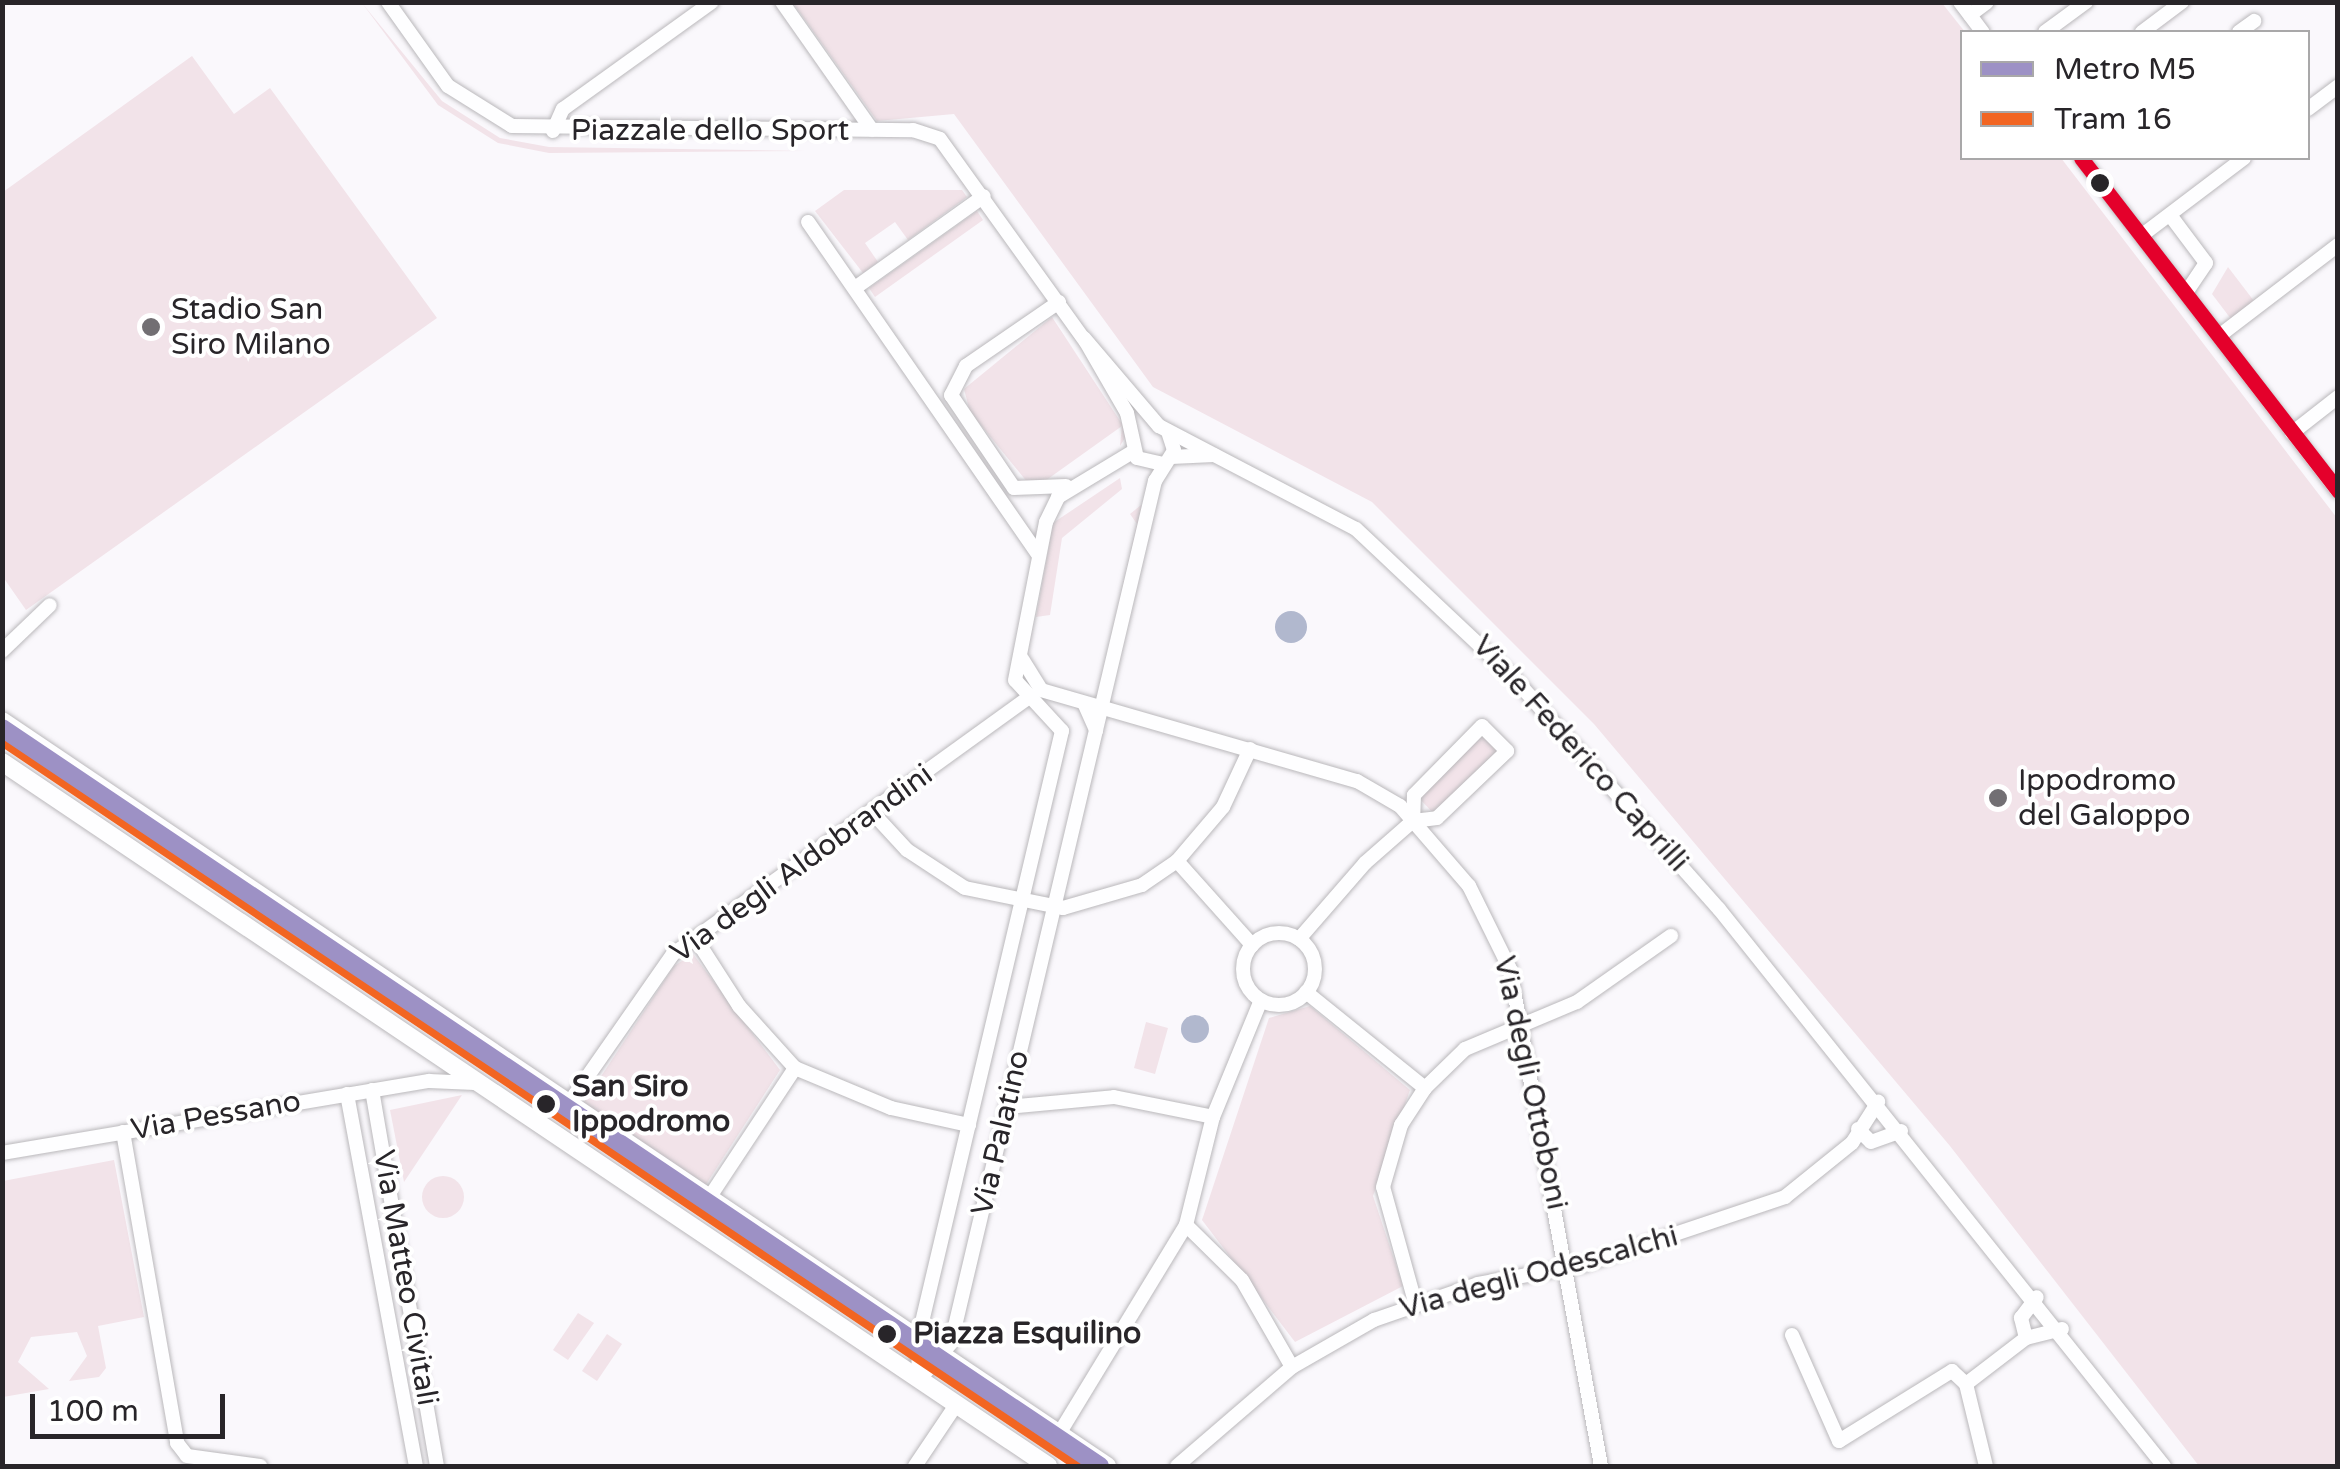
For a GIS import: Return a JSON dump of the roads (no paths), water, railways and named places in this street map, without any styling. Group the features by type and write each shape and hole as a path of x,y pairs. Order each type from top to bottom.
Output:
{"main road":[{"path":"2,721 1108,1466"},
{"path":"2,762 1048,1466"}],"street":[{"path":"388,2 466,102 499,121 553,132"},
{"name":"Piazzale dello Sport","path":"712,2 563,109 553,132 872,130 935,136 984,196 1084,338 1164,428"},
{"path":"782,2 872,130"},
{"path":"1960,2 1981,30"},
{"path":"1970,16 1987,2"},
{"path":"2048,30 2086,2"},
{"path":"2145,30 2182,2"},
{"path":"2242,30 2254,21"},
{"path":"2310,107 2338,86"},
{"path":"2083,160 2338,492"},
{"path":"2141,236 2241,160"},
{"path":"855,288 984,196"},
{"path":"2170,214 2206,263 2186,294"},
{"path":"808,222 1039,558"},
{"path":"2219,336 2338,245"},
{"path":"1059,302 966,366 951,396 1014,488 1040,493 1078,483"},
{"name":"Piazzale dello Sport","path":"1084,338 1134,443"},
{"path":"2292,432 2338,397"},
{"path":"1022,659 1025,678 1040,690 1102,706 1166,461 1164,428 1134,443 1050,506 1022,659 1014,680 1027,699 1040,690"},
{"name":"Viale Federico Caprilli","path":"1164,428 1235,459 1346,521 1435,598 1628,802 2037,1297 2164,1466"},
{"path":"1134,443 1145,464 1166,461"},
{"name":"Viale Federico Caprilli","path":"1166,461 1235,459"},
{"path":"2,650 50,605"},
{"name":"Via Palatino","path":"920,1380 918,1339 1062,731 1027,699"},
{"name":"Via degli Aldobrandini","path":"569,1103 666,961 1027,699"},
{"path":"1084,703 1096,730"},
{"name":"Via Palatino","path":"944,1356 1102,706"},
{"name":"Via degli Ottoboni","path":"1102,706 1358,781 1413,821 1482,905 1522,1023 1601,1466"},
{"path":"1299,940 1413,821 1437,818 1507,751 1482,726 1414,796 1413,821"},
{"path":"871,811 939,875 1020,905 1054,908 1142,885 1178,861 1223,807 1250,749"},
{"path":"1178,861 1252,945"},
{"path":"1274,933 1299,940 1314,966 1306,992 1284,1004 1260,1000 1244,976 1252,945 1274,933"},
{"path":"1415,1302 1384,1187 1401,1125 1425,1088 1465,1049 1612,982 1671,936"},
{"path":"696,939 746,1016 795,1068 890,1108 968,1124"},
{"path":"1306,992 1425,1088"},
{"path":"1059,1434 1186,1226 1213,1117 1260,1000"},
{"path":"429,1081 434,1053"},
{"path":"710,1198 795,1068"},
{"name":"Via Pessano","path":"2,1153 429,1081 482,1085"},
{"name":"Via Matteo Civitali","path":"372,1090 437,1466"},
{"name":"Via Matteo Civitali","path":"347,1094 416,1466"},
{"path":"1007,1107 1114,1097 1213,1117"},
{"path":"1878,1102 1858,1129 1871,1142 1901,1131"},
{"name":"Via degli Odescalchi","path":"1177,1466 1292,1366 1415,1302 1566,1268 1767,1207 1845,1150 1858,1129"},
{"path":"123,1132 177,1443 186,1456 260,1466"},
{"path":"1186,1226 1242,1280 1292,1366"},
{"path":"2026,1338 2021,1318 2037,1297"},
{"path":"1966,1384 2026,1338 2062,1329"},
{"path":"1792,1335 1840,1441 1952,1371 1966,1384 1986,1466"},
{"path":"920,1380 944,1356"},
{"path":"915,1466 956,1405"}],"water":[{"path":"1291,611 1302,616 1307,627 1302,638 1291,643 1280,638 1275,627 1280,616"},
{"path":"1195,1015 1205,1019 1209,1029 1205,1039 1195,1043 1185,1039 1181,1029 1185,1019"}],"metro line":[{"name":"M5","path":"2,728 1100,1466"}],"tram line":[{"name":"16","path":"2,738 1083,1466"}],"place":[{"name":"Stadio San Siro Milano","path":"151,327"},
{"name":"Ippodromo del Galoppo","path":"1998,798"},
{"name":"San Siro Ippodromo","path":"546,1104"},
{"name":"Piazza Esquilino","path":"887,1334"}]}
